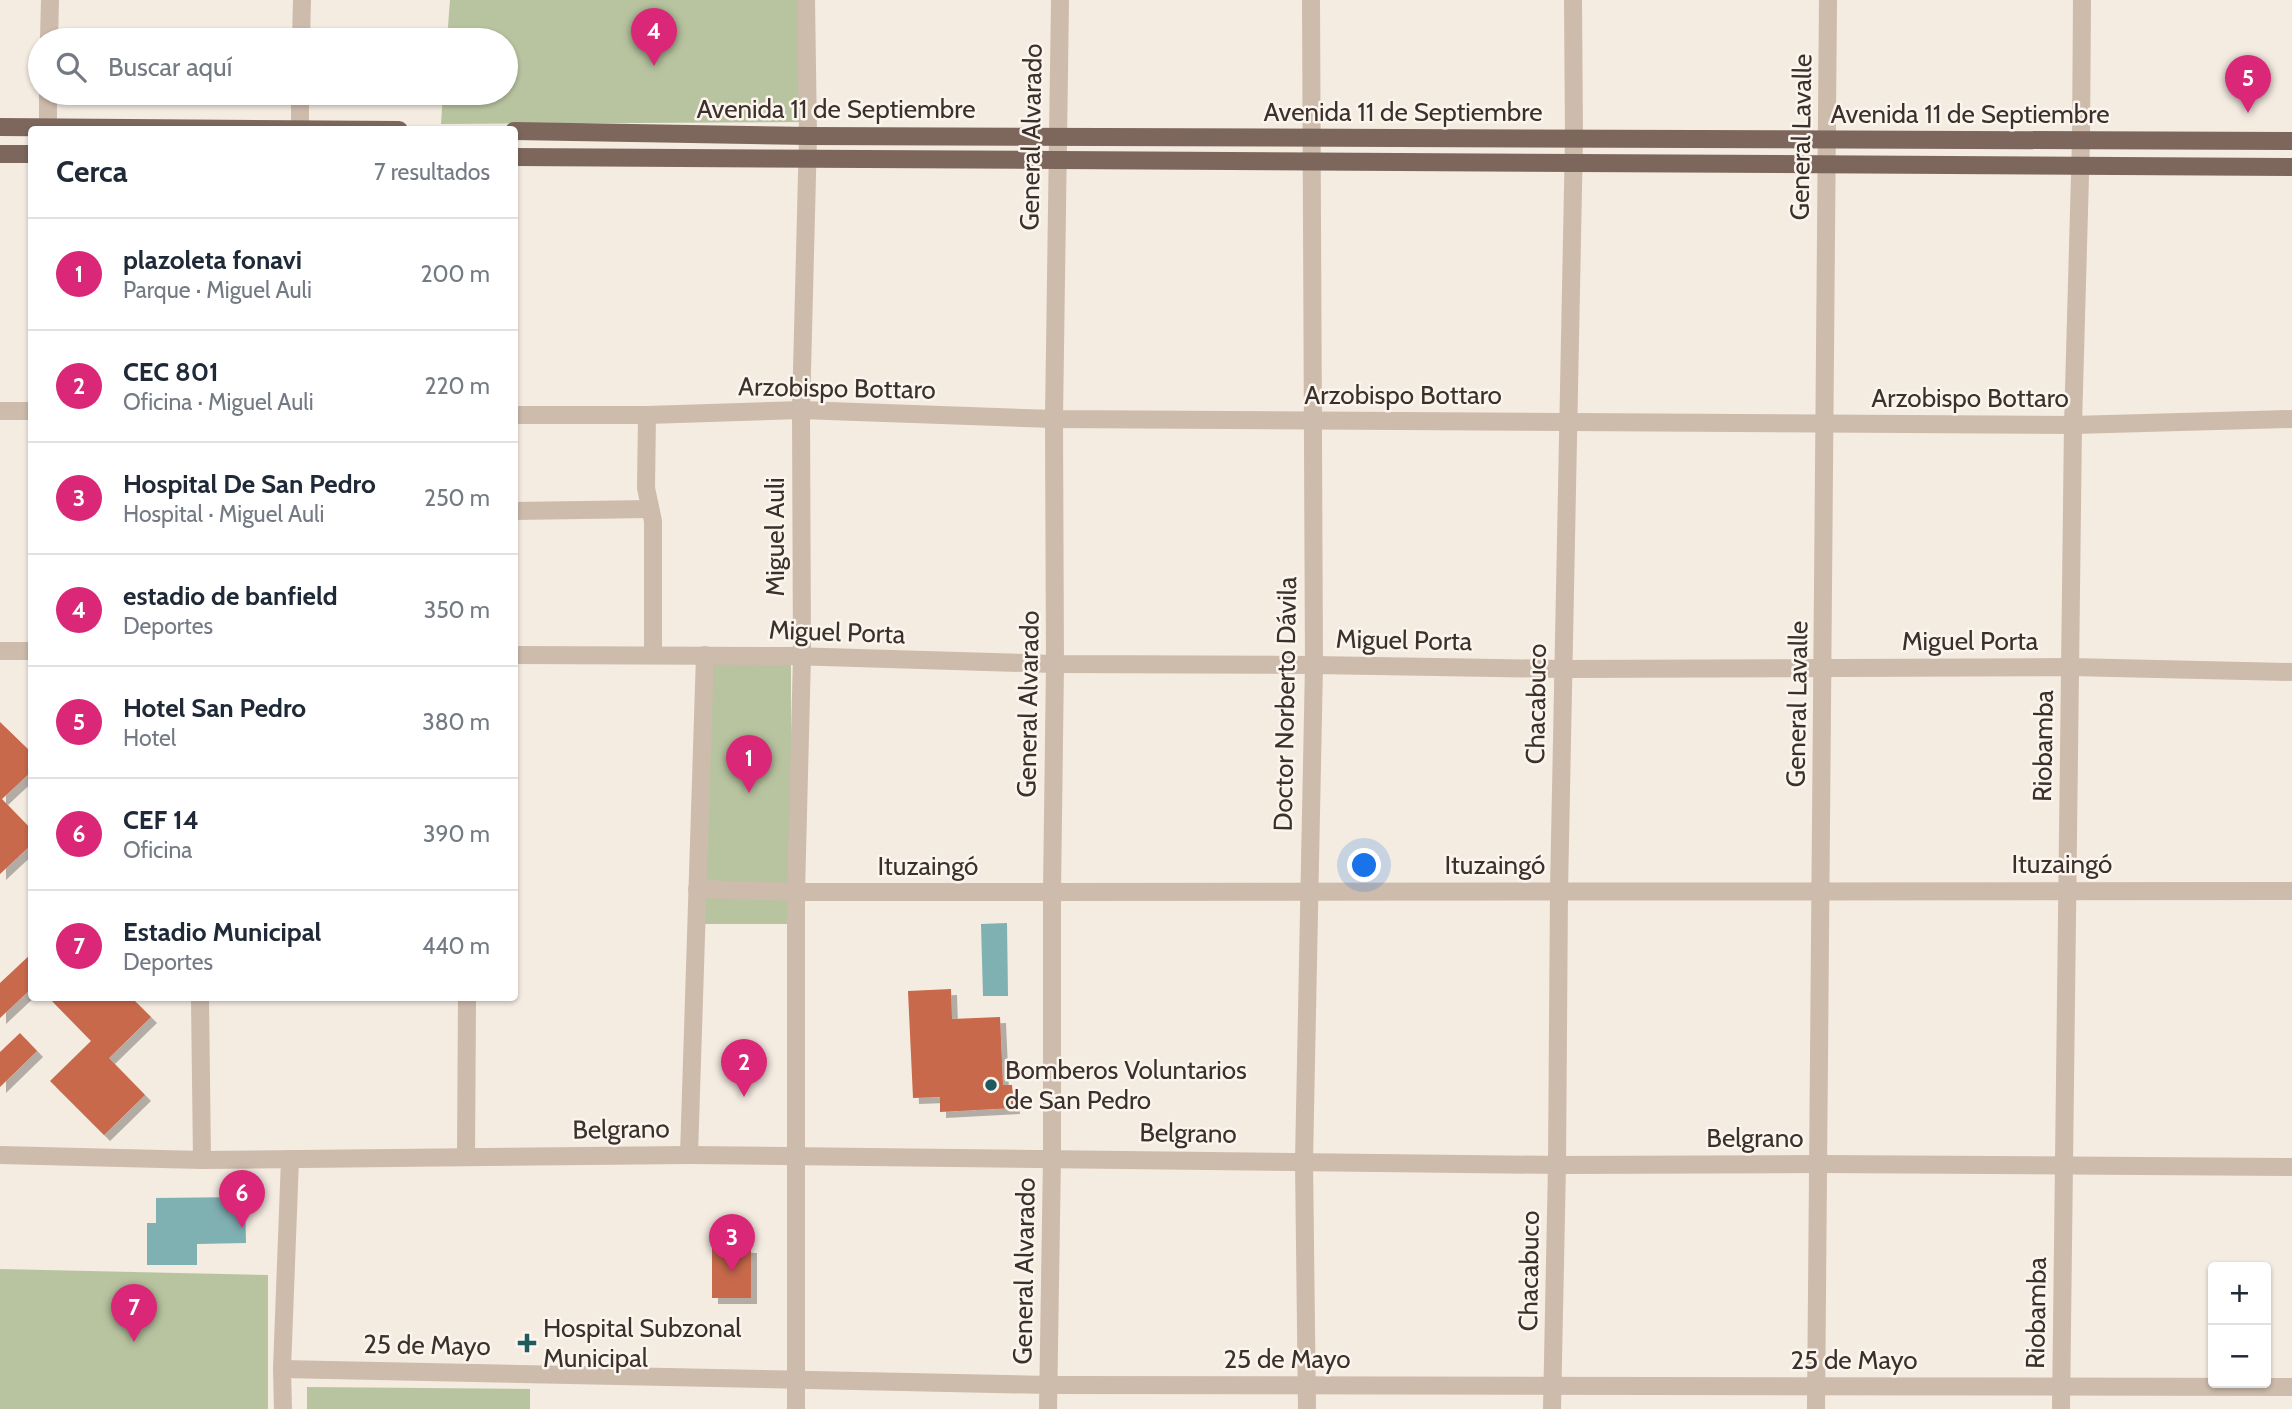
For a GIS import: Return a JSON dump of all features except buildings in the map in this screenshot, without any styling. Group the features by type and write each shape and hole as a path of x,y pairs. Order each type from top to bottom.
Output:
{"main road":[{"path":"0,127 28,128"},
{"name":"Avenida 11 de Septiembre","path":"518,131 808,136 2292,141"},
{"path":"0,154 28,154"},
{"name":"Avenida 11 de Septiembre","path":"518,157 2292,167"}],"street":[{"path":"49,28 50,0"},
{"path":"301,28 302,0"},
{"name":"Miguel Auli","path":"796,1409 796,892 802,656 801,410 808,136 806,0"},
{"name":"General Alvarado","path":"1048,1409 1052,1158 1056,160 1060,0"},
{"name":"Doctor Norberto Dávila","path":"1307,1409 1304,1161 1314,665 1311,0"},
{"name":"Chacabuco","path":"1552,1409 1558,1165 1559,891 1574,163 1573,0"},
{"name":"General Lavalle","path":"1816,1409 1828,0"},
{"name":"Riobamba","path":"2061,1409 2073,425 2082,0"},
{"path":"48,105 48,126"},
{"path":"300,105 300,126"},
{"name":"Arzobispo Bottaro","path":"518,415 647,415 801,410 1054,419 2073,425 2292,419"},
{"path":"0,411 28,411"},
{"path":"647,415 646,488 653,521 653,655"},
{"path":"518,512 650,509"},
{"path":"0,651 28,652"},
{"name":"Miguel Porta","path":"518,655 802,656 1055,664 1563,669 2070,667 2292,671"},
{"path":"689,1155 705,655"},
{"name":"Ituzaingó","path":"698,889 796,892 2292,891"},
{"path":"200,1001 202,1160"},
{"path":"466,1157 467,1001"},
{"name":"Belgrano","path":"0,1155 202,1160 689,1155 1558,1165 2292,1167"},
{"path":"283,1409 282,1369 290,1159"},
{"name":"25 de Mayo","path":"282,1369 1048,1385 2292,1387"}],"green space":[{"path":"450,0 798,0 807,122 441,124 442,105 518,105 518,28 448,28"},
{"path":"791,656 791,924 704,924 708,662"},
{"path":"0,1269 268,1275 268,1409 0,1409"},
{"path":"307,1387 530,1389 530,1409 307,1409"}],"water":[{"path":"1007,923 1008,996 983,996 981,924"},
{"path":"245,1197 246,1243 197,1244 197,1265 147,1265 147,1223 156,1223 156,1198"}],"place":[{"name":"estadio de banfield","path":"654,66"},
{"name":"Hotel San Pedro","path":"2248,113"},
{"name":"plazoleta fonavi","path":"749,793"},
{"name":"Bomberos Voluntarios de San Pedro","path":"991,1085"},
{"name":"CEC 801","path":"744,1097"},
{"name":"CEF 14","path":"242,1228"},
{"name":"Hospital De San Pedro","path":"732,1272"},
{"name":"Estadio Municipal","path":"134,1342"},
{"name":"Hospital Subzonal Municipal","path":"527,1343"}]}
